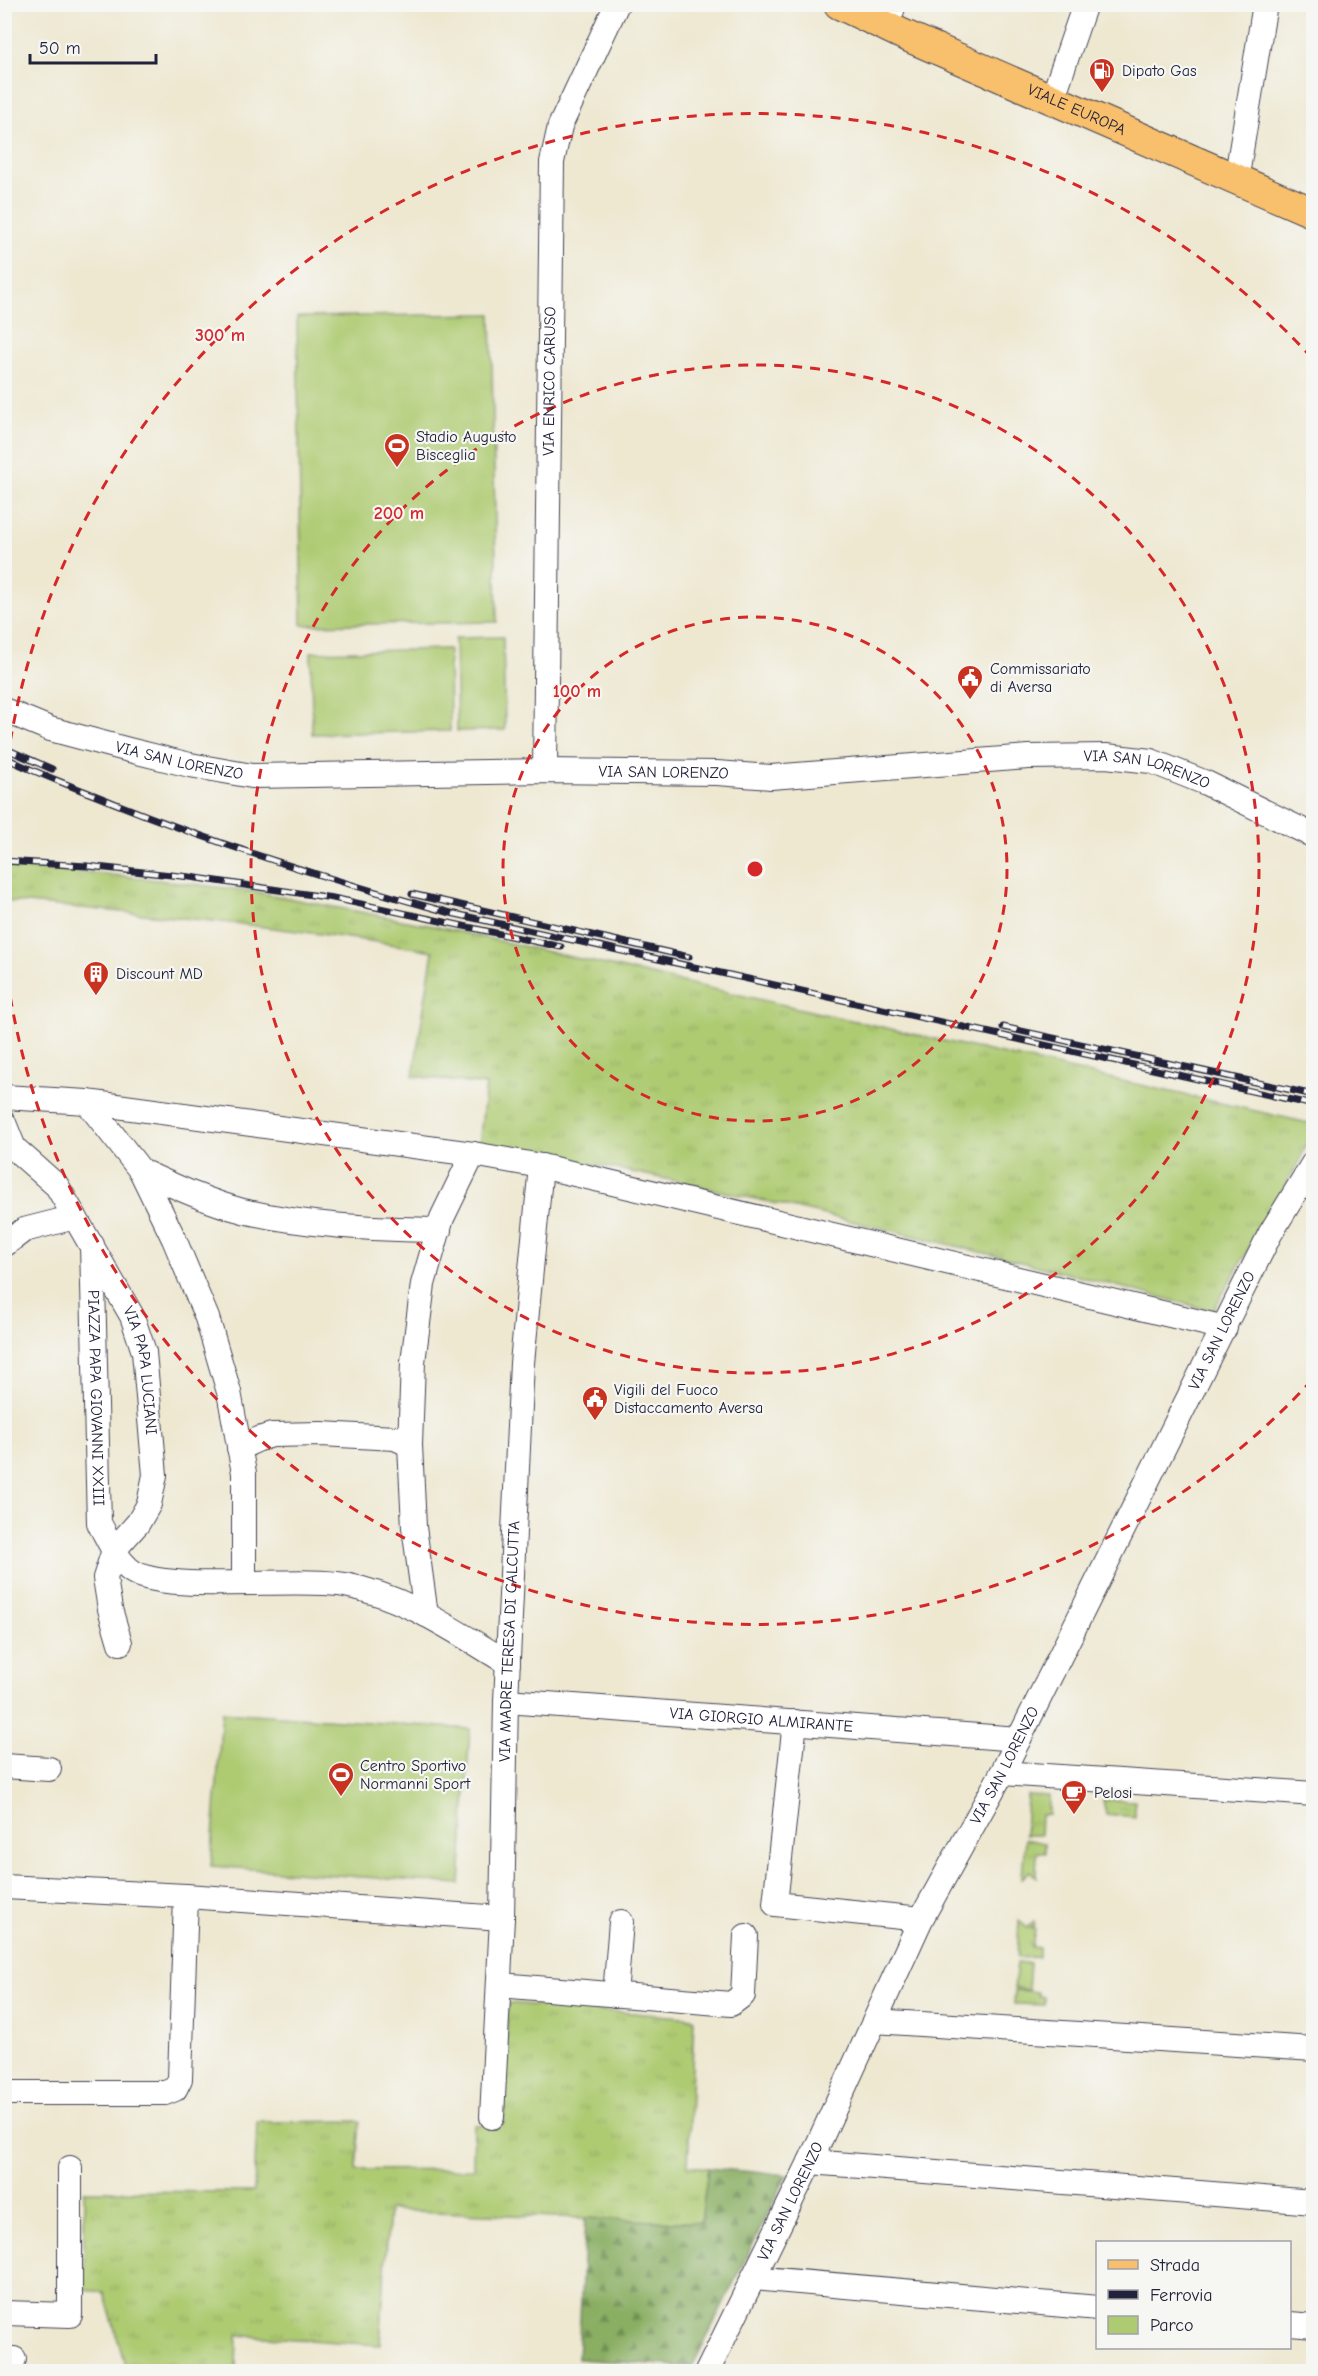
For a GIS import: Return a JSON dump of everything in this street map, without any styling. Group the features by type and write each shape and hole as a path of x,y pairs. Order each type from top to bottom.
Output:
{"main road":[{"name":"VIALE EUROPA","path":"839,4 891,16 1052,100 1314,213"}],"street":[{"name":"VIA ENRICO CARUSO","path":"545,771 552,162 560,126 616,4"},
{"path":"1052,100 1085,4"},
{"path":"1236,181 1265,4"},
{"name":"VIA SAN LORENZO","path":"4,710 50,729 190,765 252,776 545,771 717,773 771,777 1028,757 1106,756 1151,761 1206,783 1314,836"},
{"path":"4,1097 87,1102 473,1154 541,1166 1225,1328"},
{"path":"87,1102 141,1171 174,1239 207,1317 229,1392 244,1473 244,1582"},
{"name":"VIA PAPA LUCIANI","path":"4,1123 15,1148 57,1186 132,1316 144,1353 155,1475 149,1504 138,1523 114,1550 105,1578 110,1609 120,1643"},
{"path":"426,1615 414,1527 410,1445 413,1362 423,1284 442,1218 473,1154"},
{"name":"VIA SAN LORENZO","path":"707,2372 810,2162 921,1919 1002,1773 1270,1234 1314,1162"},
{"name":"VIA MADRE TERESA DI CALCUTTA","path":"492,2117 502,1918 506,1701 522,1363 541,1166"},
{"path":"141,1171 184,1191 242,1210 306,1223 439,1230"},
{"path":"4,1245 24,1230 75,1216"},
{"name":"PIAZZA PAPA GIOVANNI XXIII","path":"92,1245 99,1524 114,1550 130,1570 150,1579 184,1583 280,1581 344,1585 403,1602 508,1663"},
{"path":"239,1448 272,1435 300,1434 395,1438 410,1445"},
{"name":"VIA GIORGIO ALMIRANTE","path":"506,1701 1019,1739"},
{"path":"795,1722 775,1904 921,1919"},
{"path":"4,1766 49,1769"},
{"path":"1002,1773 1314,1794"},
{"path":"4,1887 186,1896 502,1918"},
{"path":"4,2093 165,2093 175,2089 180,2079 186,1896"},
{"path":"615,1995 621,1922"},
{"path":"499,1985 731,2004 743,1995 746,1936"},
{"path":"874,2021 1314,2049"},
{"path":"810,2162 1314,2202"},
{"path":"4,2313 70,2315 70,2168"},
{"path":"753,2278 1096,2308"},
{"path":"1291,2324 1314,2326"}],"green space":[{"name":"Stadio Augusto Bisceglia","path":"491,314 497,622 302,625 297,317"},
{"path":"503,637 505,730 457,731 455,638"},
{"path":"449,649 450,731 312,734 311,652"},
{"path":"4,867 97,873 251,891 433,926 1313,1124 1313,1127 1301,1158 1213,1311 739,1195 610,1168 479,1145 486,1085 413,1076 433,951 273,928 5,901"},
{"name":"Centro Sportivo Normanni Sport","path":"222,1712 470,1729 460,1884 211,1866"},
{"path":"1027,1795 1049,1796 1049,1815 1041,1815 1040,1835 1025,1835"},
{"path":"1103,1800 1135,1801 1135,1817 1106,1814"},
{"path":"1025,1839 1045,1843 1045,1853 1037,1852 1036,1877 1030,1871 1022,1878"},
{"path":"1019,1920 1027,1928 1034,1921 1035,1927 1031,1928 1035,1930 1032,1947 1039,1948 1039,1957 1017,1958"},
{"path":"1017,1963 1030,1963 1028,1990 1014,1988"},
{"path":"1015,1990 1038,1992 1038,1996 1044,1997 1044,2005 1014,2004"},
{"path":"508,2003 694,2018 688,2166 708,2168 701,2223 389,2210 380,2345 237,2335 236,2371 124,2371 124,2361 104,2292 84,2290 84,2191 254,2192 257,2122 360,2121 356,2170 473,2169 474,2125 503,2124"},
{"path":"708,2168 787,2175 692,2367 578,2359 585,2218 701,2223"}],"railway":[{"path":"4,748 52,769"},
{"path":"4,757 155,819 239,849 451,913 1314,1105"},
{"path":"4,861 87,866 190,877 333,898 561,947"},
{"path":"412,894 689,957"},
{"path":"1003,1027 1314,1095"}],"place":[{"name":"Dipato Gas","path":"1102,94"},
{"name":"Stadio Augusto Bisceglia","path":"397,469"},
{"name":"Commissariato di Aversa","path":"970,701"},
{"name":"Discount MD","path":"96,997"},
{"name":"Vigili del Fuoco Distaccamento Aversa","path":"595,1422"},
{"name":"Centro Sportivo Normanni Sport","path":"341,1798"},
{"name":"Pelosi","path":"1074,1816"}]}
